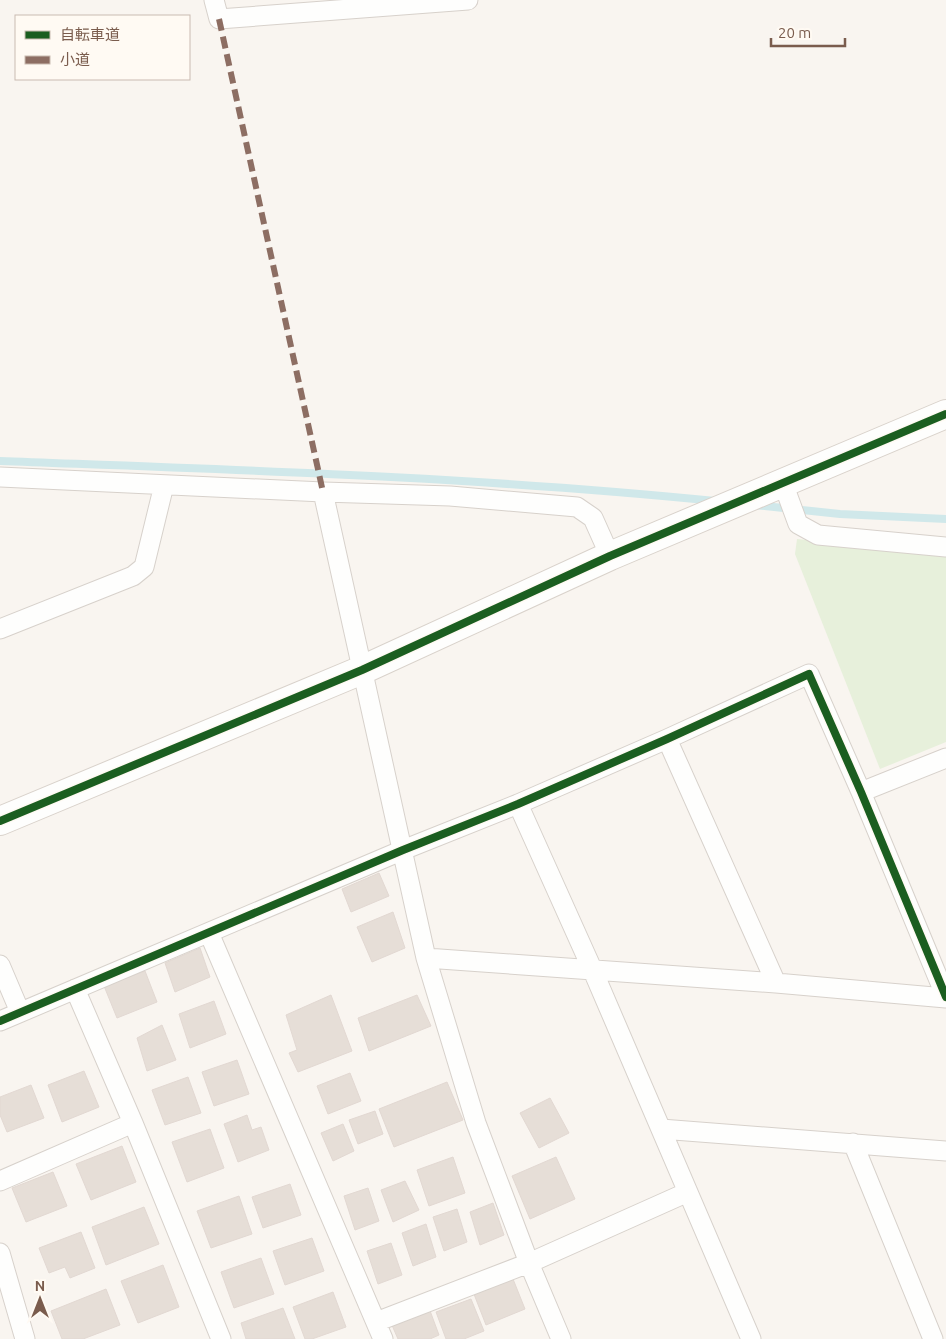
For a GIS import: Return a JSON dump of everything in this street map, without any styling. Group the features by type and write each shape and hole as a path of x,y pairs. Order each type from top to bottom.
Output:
{"street":[{"path":"214,0 219,18 468,0"},
{"path":"0,821 362,670 610,556 785,488 946,414"},
{"path":"0,477 450,496 577,507 593,518 610,556"},
{"path":"0,629 133,576 144,567 164,485"},
{"path":"785,488 798,524 818,536 946,547"},
{"path":"323,492 426,958 476,1123 529,1263 561,1339"},
{"path":"0,1021 403,850 518,804 668,739 809,674 861,792 946,998 776,983 426,958"},
{"path":"668,739 776,983"},
{"path":"861,792 946,758"},
{"path":"518,804 592,970 751,1339"},
{"path":"209,933 379,1330 688,1192"},
{"path":"0,965 20,1012"},
{"path":"75,989 133,1123 221,1339"},
{"path":"0,1181 133,1123"},
{"path":"660,1129 946,1151"},
{"path":"853,1143 933,1339"},
{"path":"0,1253 25,1339"}],"green space":[{"path":"797,539 946,553 946,742 880,769 795,554"}],"building":[{"path":"379,873 389,896 351,912 342,889"},
{"path":"393,912 405,948 372,962 357,927"},
{"path":"200,948 210,977 175,992 165,963"},
{"path":"145,971 157,1002 117,1018 104,986"},
{"path":"331,995 352,1051 298,1072 289,1053 297,1050 286,1015"},
{"path":"417,995 431,1026 369,1051 358,1018"},
{"path":"214,1001 226,1034 190,1048 179,1014"},
{"path":"162,1025 176,1060 147,1071 137,1038"},
{"path":"237,1060 249,1094 214,1106 202,1072"},
{"path":"84,1071 99,1107 62,1122 48,1085"},
{"path":"350,1073 361,1101 328,1114 317,1086"},
{"path":"188,1077 201,1113 165,1125 152,1090"},
{"path":"447,1082 463,1120 394,1147 379,1109"},
{"path":"31,1085 44,1118 7,1132 0,1115 0,1097"},
{"path":"550,1098 569,1133 539,1148 520,1113"},
{"path":"375,1111 383,1134 358,1144 349,1120"},
{"path":"247,1115 252,1130 261,1127 269,1150 238,1162 224,1124"},
{"path":"343,1124 354,1151 333,1161 321,1133"},
{"path":"210,1129 224,1168 187,1182 172,1142"},
{"path":"122,1146 136,1182 91,1200 76,1164"},
{"path":"453,1157 465,1193 429,1206 417,1170"},
{"path":"556,1157 575,1199 530,1219 512,1176"},
{"path":"53,1172 67,1206 26,1222 12,1188"},
{"path":"405,1181 419,1210 393,1222 381,1190"},
{"path":"290,1184 301,1215 263,1228 252,1197"},
{"path":"368,1188 379,1221 355,1230 344,1196"},
{"path":"239,1196 252,1234 211,1248 197,1211"},
{"path":"493,1203 504,1235 480,1245 470,1212"},
{"path":"144,1207 159,1244 106,1265 92,1227"},
{"path":"457,1209 467,1242 444,1251 433,1217"},
{"path":"426,1224 436,1257 413,1266 402,1233"},
{"path":"81,1232 95,1268 70,1278 65,1267 49,1273 39,1248"},
{"path":"312,1238 324,1271 285,1285 273,1251"},
{"path":"391,1243 402,1275 378,1284 367,1251"},
{"path":"261,1258 274,1294 234,1308 221,1272"},
{"path":"163,1265 179,1307 138,1323 121,1281"},
{"path":"511,1274 525,1309 486,1325 472,1289"},
{"path":"106,1289 120,1325 83,1339 62,1339 51,1311"},
{"path":"333,1292 346,1327 312,1339 305,1339 293,1307"},
{"path":"471,1299 484,1331 464,1339 446,1339 436,1312"},
{"path":"283,1308 295,1339 246,1339 241,1323"},
{"path":"429,1308 439,1335 430,1339 398,1339 391,1323"}],"waterway":[{"path":"0,461 447,480 715,501"},
{"path":"754,505 840,514 946,519"}],"marked path":[{"path":"219,19 323,492"}],"cycle path":[{"path":"0,821 362,670 610,556 946,414"},
{"path":"0,1021 403,850 518,804 809,674 861,792 946,997"}]}
